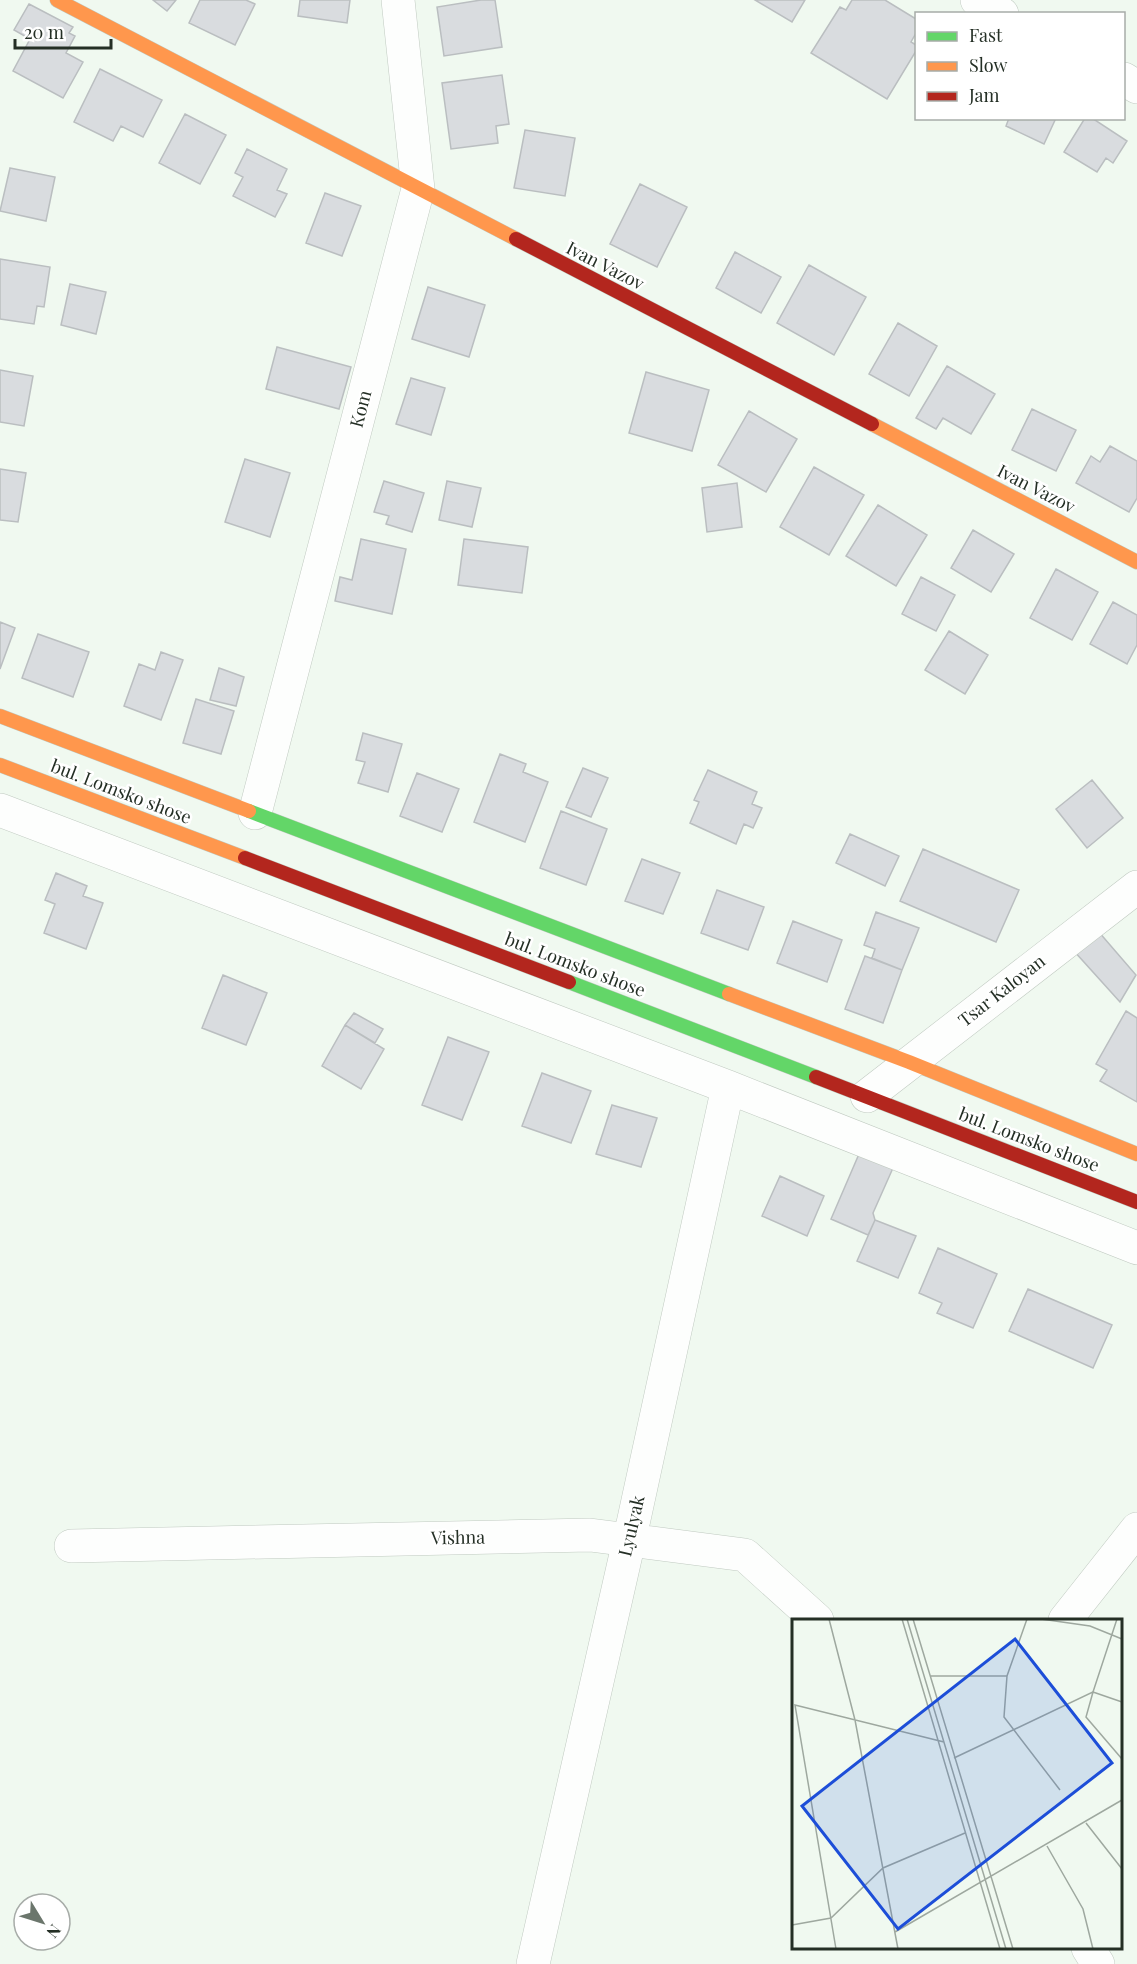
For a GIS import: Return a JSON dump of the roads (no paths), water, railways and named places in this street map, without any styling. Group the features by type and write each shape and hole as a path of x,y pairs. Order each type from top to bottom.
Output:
{"street":[{"name":"Ivan Vazov","path":"57,0 1137,562"},
{"name":"Kom","path":"255,813 418,189 398,0"},
{"path":"977,0 998,12"},
{"path":"0,716 909,1062 1137,1154"},
{"name":"bul. Lomsko shose","path":"0,765 867,1096 1137,1202"},
{"path":"0,810 728,1087 1137,1248"},
{"name":"Tsar Kaloyan","path":"867,1096 1137,887"},
{"name":"Lyulyak","path":"533,1964 728,1087"},
{"path":"906,1157 921,1118"},
{"path":"1066,1619 1137,1529"},
{"name":"Vishna","path":"72,1546 590,1535 745,1554 816,1619"},
{"path":"1089,1949 1098,1964"}]}
